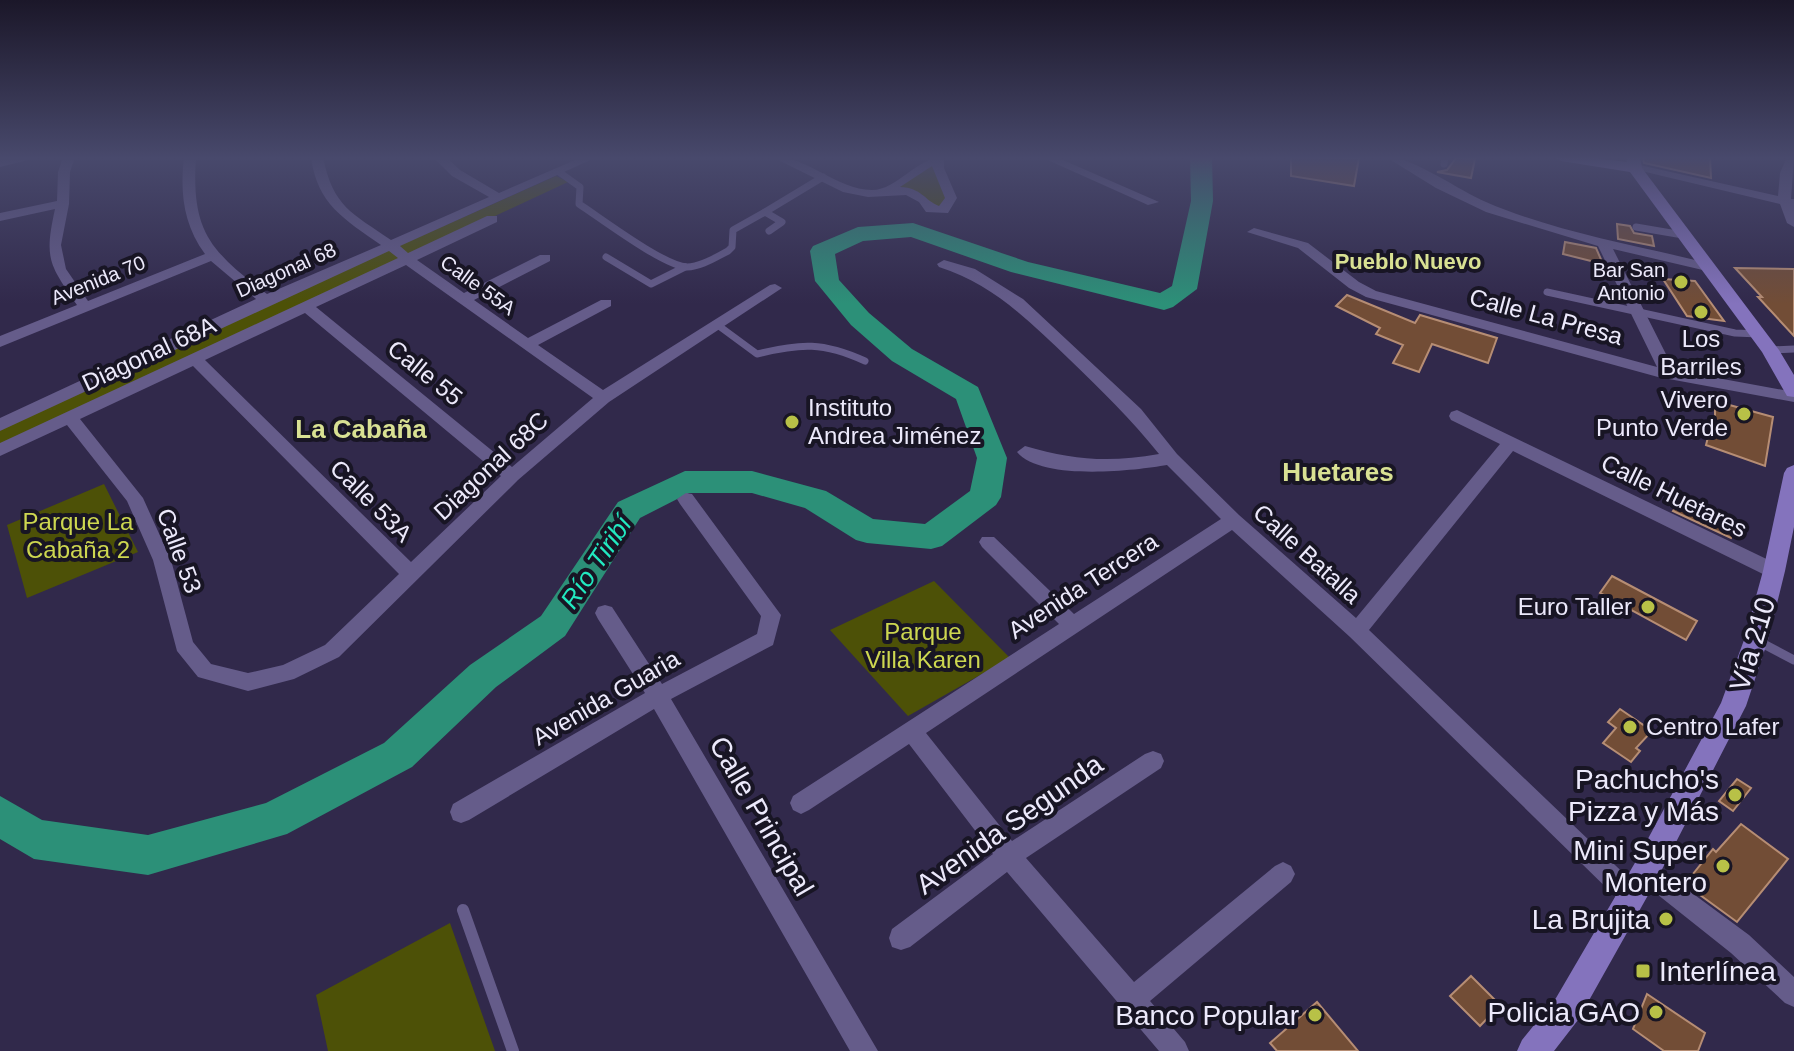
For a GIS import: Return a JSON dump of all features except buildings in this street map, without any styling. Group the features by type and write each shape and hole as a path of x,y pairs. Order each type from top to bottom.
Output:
{"main road":[{"path":"1664,206 1759,334 1794,394"},
{"name":"Vía 210","path":"1533,1051 1567,1009 1646,871 1733,706 1756,640 1794,473"}],"street":[{"path":"0,217 53,206"},
{"path":"63,206 54,245 59,269 85,307"},
{"path":"188,206 190,216 211,256 266,300"},
{"name":"Calle 55A","path":"338,206 392,244 408,260 603,398"},
{"name":"Diagonal 68","path":"0,425 266,300 478,206"},
{"path":"929,206 943,210 946,206"},
{"path":"1485,206 1603,243 1637,246 1707,267"},
{"name":"Diagonal 68A","path":"0,450 492,219"},
{"name":"Calle La Presa","path":"1254,232 1296,242 1310,249 1360,290 1371,294 1668,374 1794,394"},
{"path":"1603,243 1668,374"},
{"name":"Avenida 70","path":"0,342 211,256"},
{"path":"464,299 545,258"},
{"name":"Calle Batalla","path":"944,264 970,272 1018,302 1135,413 1171,458 1233,520 1357,631 1630,895"},
{"name":"Diagonal 68C","path":"248,682 287,673 332,651 512,476 603,398 775,288"},
{"path":"527,345 606,303"},
{"name":"Calle 55","path":"307,307 512,476"},
{"name":"Calle 53A","path":"195,359 412,575"},
{"name":"Calle Huetares","path":"1457,416 1774,571"},
{"name":"Calle 53","path":"70,417 134,498 162,560 184,645 205,671 248,682"},
{"path":"1357,631 1510,443"},
{"path":"1025,452 1046,462 1079,466 1131,465 1171,458"},
{"name":"Avenida Guaria","path":"461,812 658,696 766,639 771,615 686,499"},
{"name":"Avenida Tercera","path":"801,803 1233,520"},
{"path":"988,542 1072,624"},
{"name":"Calle Principal","path":"605,613 658,696 865,1051"},
{"path":"911,731 1009,856 1176,1051"},
{"name":"Avenida Segunda","path":"901,938 1009,856 1153,761"},
{"path":"1646,871 1740,944 1794,994"},
{"path":"1133,999 1283,874"}],"lane":[{"path":"582,206 668,261 685,267 697,266 728,251 732,247 733,230 775,206"},
{"path":"765,212 782,221 769,231"},
{"path":"1636,227 1683,235"},
{"path":"606,257 651,284 685,267"},
{"path":"1547,292 1735,333 1759,334"},
{"path":"719,326 757,354 800,344 832,345 865,361"},
{"path":"1770,350 1794,349"},
{"path":"1756,640 1794,660"},
{"path":"463,910 513,1051"}],"green space":[{"path":"488,206 516,206 0,446 0,430"},
{"name":"Parque La Cabaña 2","path":"104,484 138,552 27,598 7,525"},
{"name":"Parque Villa Karen","path":"934,581 1010,658 908,716 830,630"},
{"path":"450,923 495,1051 328,1051 316,995"}],"waterway":[{"name":"Río Tiribí","path":"0,815 34,839 148,855 273,820 398,755 483,676 553,626 629,510 685,482 752,482 815,499 867,531 931,537 985,497 992,458 968,394 902,355 860,319 827,281 822,251 858,234 913,230 1020,267 1164,302 1184,289 1201,206"}],"place":[{"name":"Bar San Antonio","path":"1681,282"},
{"name":"Los Barriles","path":"1701,312"},
{"name":"Vivero Punto Verde","path":"1744,414"},
{"name":"Instituto Andrea Jiménez","path":"792,422"},
{"name":"Euro Taller","path":"1648,607"},
{"name":"Centro Lafer","path":"1630,727"},
{"name":"Pachucho's Pizza y Más","path":"1735,795"},
{"name":"Mini Super Montero","path":"1723,866"},
{"name":"La Brujita","path":"1666,919"},
{"name":"Interlínea","path":"1643,971"},
{"name":"Policia GAO","path":"1656,1012"},
{"name":"Banco Popular","path":"1315,1015"}],"district":[{"name":"Pueblo Nuevo","path":"1408,261"},
{"name":"La Cabaña","path":"361,429"},
{"name":"Huetares","path":"1338,472"}]}
